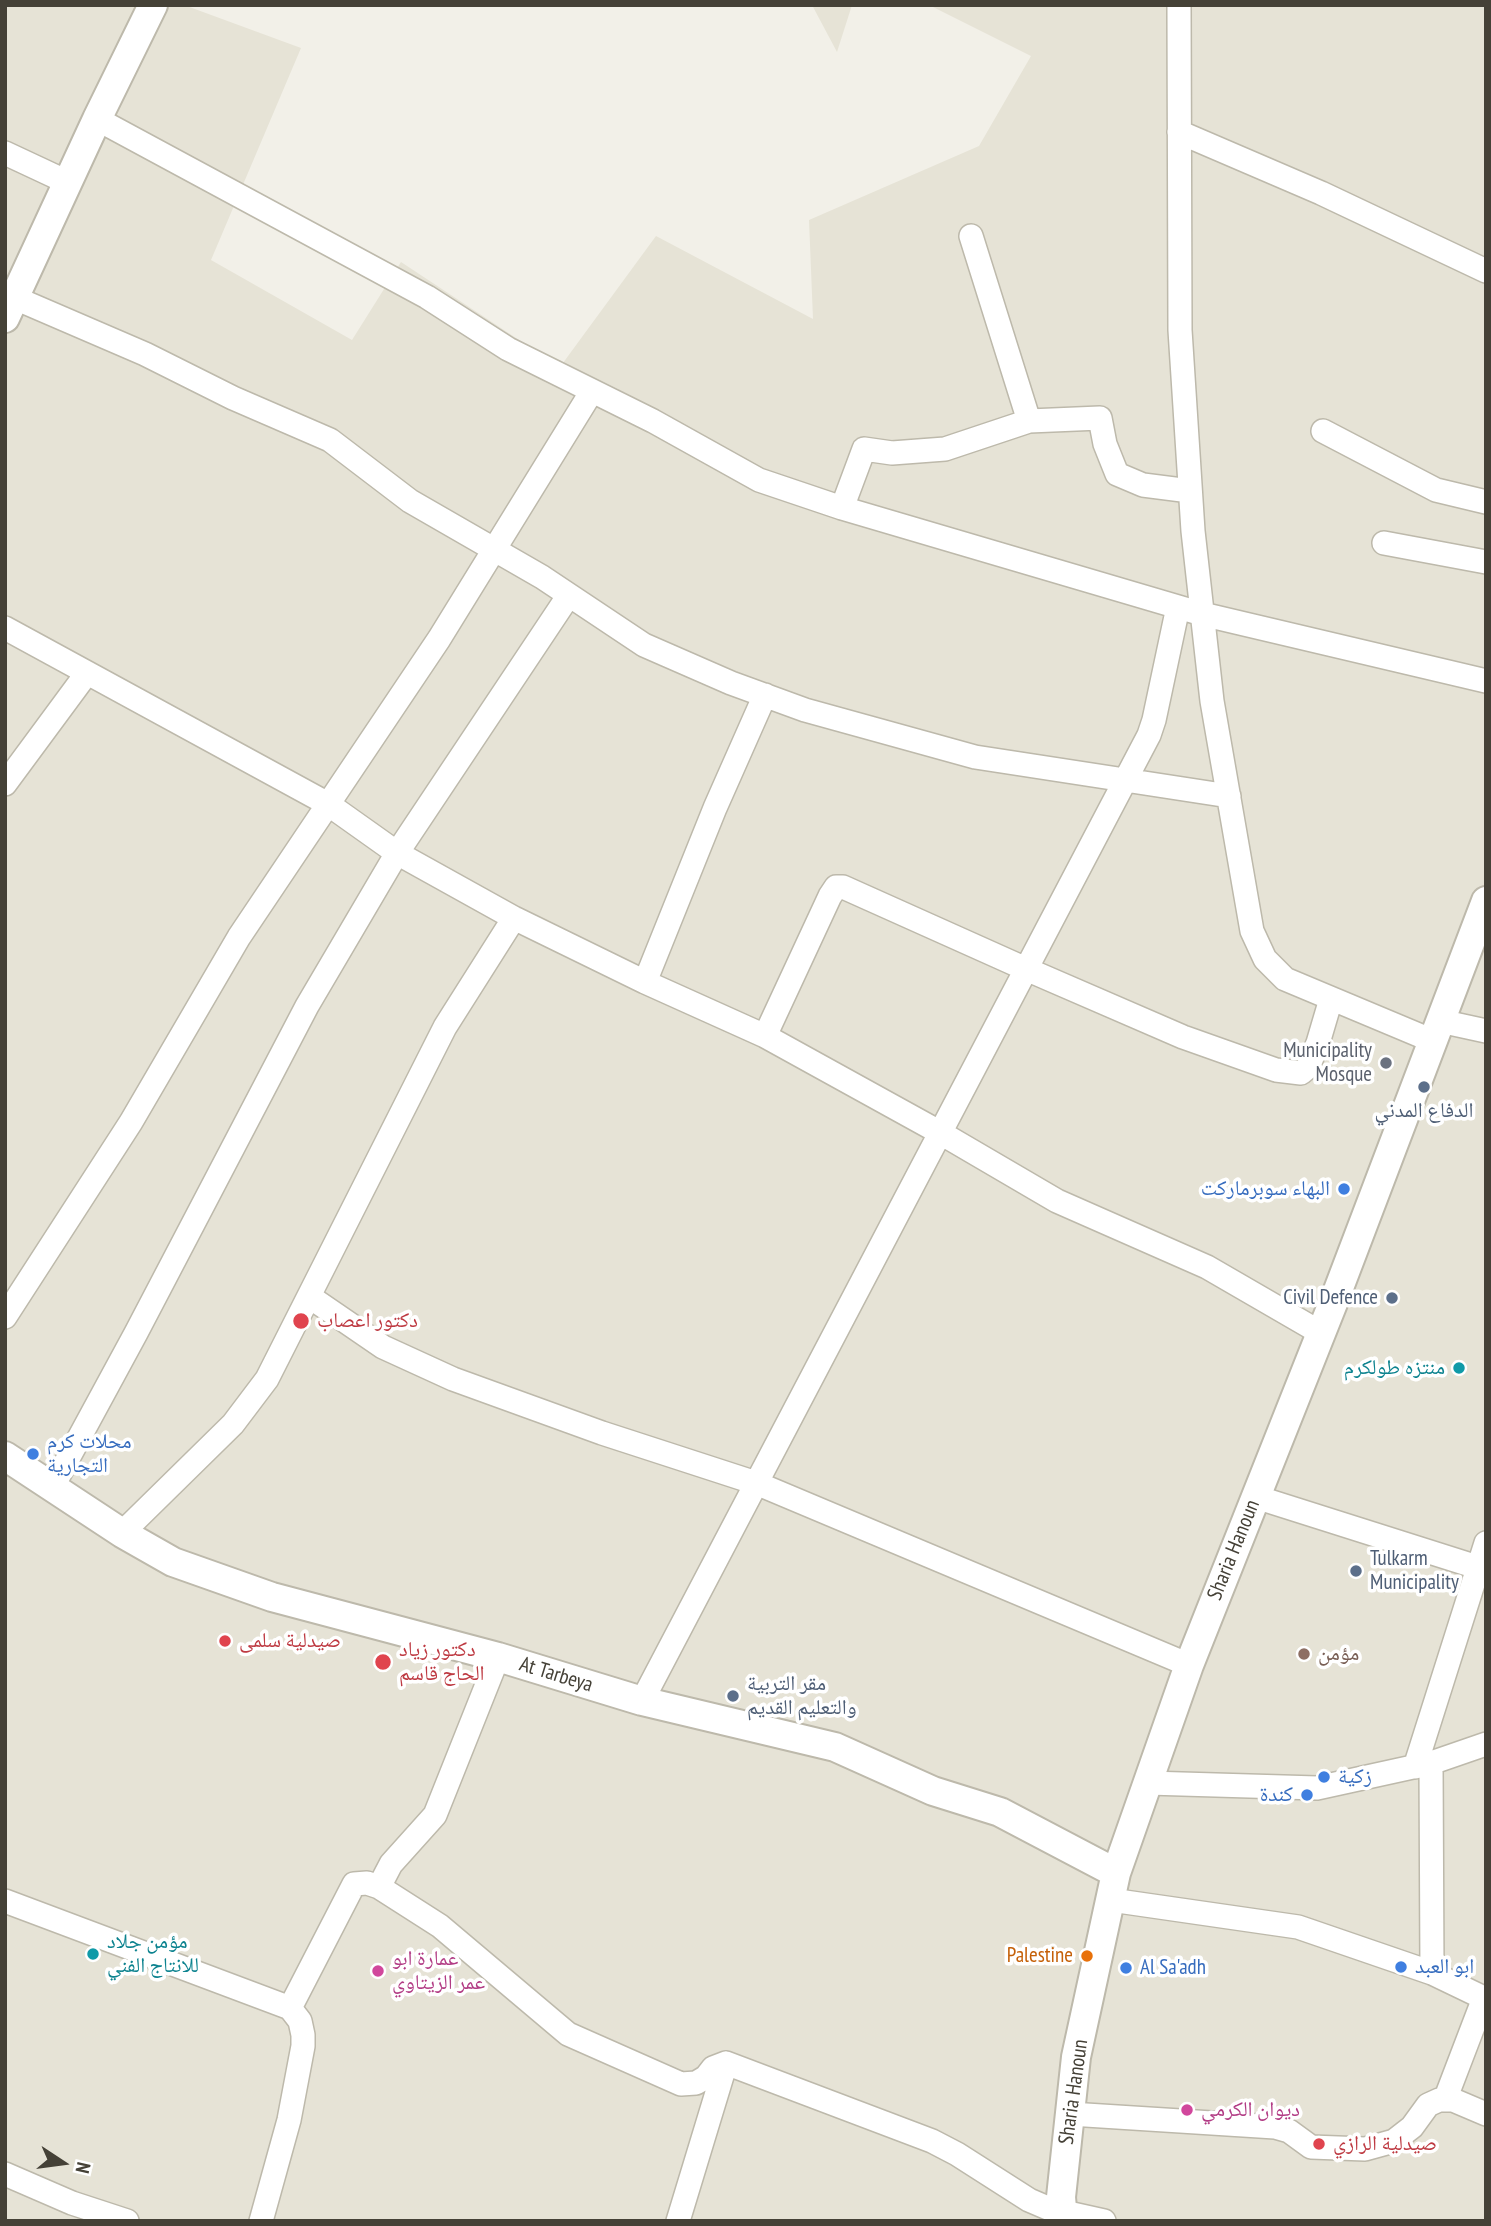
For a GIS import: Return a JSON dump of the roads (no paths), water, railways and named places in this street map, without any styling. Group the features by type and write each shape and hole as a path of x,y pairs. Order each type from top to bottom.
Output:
{"street":[{"path":"153,5 67,182 10,308 145,354 233,398 330,440 410,500 569,595 643,645 765,695 805,710 975,757 1229,796"},
{"path":"1179,5 1180,330 1191,491 1212,701 1252,930 1265,959 1285,979 1331,999 1436,1031 1486,1031"},
{"path":"97,119 427,297 508,349 653,421 759,480 842,508 1202,614 1486,681"},
{"path":"1179,132 1321,192 1486,271"},
{"path":"5,153 67,182"},
{"path":"971,236 1030,421"},
{"path":"5,1317 131,1122 239,937 439,639 592,391"},
{"path":"842,508 864,449 892,453 945,449 1030,421 1100,418 1105,444 1117,474 1143,485 1191,491"},
{"path":"1323,431 1436,490 1486,502"},
{"path":"1384,543 1486,562"},
{"path":"52,1488 307,1006 397,853 569,595"},
{"path":"642,1701 1149,734 1178,607"},
{"path":"5,628 328,804 397,853 514,918 645,982 765,1036 1057,1201 1207,1267 1321,1333"},
{"path":"5,784 87,673"},
{"path":"645,982 715,807 765,695"},
{"path":"765,1036 836,887 843,887 1183,1037 1276,1070 1301,1073 1311,1061 1331,999"},
{"name":"Sharia Hanoun","path":"1062,2216 1061,2197 1076,2057 1114,1887 1189,1665 1321,1333 1486,901"},
{"path":"122,1533 220,1438 251,1402 276,1363 446,1027 514,918"},
{"path":"310,1297 383,1347 453,1379 602,1433 756,1483 1189,1665"},
{"name":"At Tarbeya","path":"5,1457 122,1533 173,1562 272,1597 498,1657 642,1701 835,1746 933,1791 1000,1812 1114,1887"},
{"path":"1256,1497 1477,1567"},
{"path":"1432,1973 1423,1765 1477,1567 1486,1543"},
{"path":"379,1887 391,1864 435,1815 498,1657"},
{"path":"1148,1783 1317,1788 1423,1765 1486,1744"},
{"path":"290,2008 354,1884 367,1883 379,1887 440,1926 568,2034 681,2084 696,2083 706,2077 713,2068 726,2063 932,2141 1029,2200 1062,2216 1104,2221"},
{"path":"1114,1887 1298,1927 1432,1973 1485,1998 1445,2100"},
{"path":"5,1901 290,2008 300,2021 303,2046 289,2120 261,2221"},
{"path":"678,2221 726,2063"},
{"path":"1070,2114 1275,2127 1289,2131 1311,2147 1365,2149 1394,2141 1412,2127 1428,2105 1439,2100 1453,2100 1486,2114"},
{"path":"5,2175 72,2203 127,2221"}],"place":[{"name":"Municipality Mosque","path":"1386,1063"},
{"name":"الدفاع المدني","path":"1424,1087"},
{"name":"البهاء سوبرماركت","path":"1344,1189"},
{"name":"Civil Defence","path":"1392,1298"},
{"name":"دكتور اعصاب","path":"301,1321"},
{"name":"منتزه طولكرم","path":"1459,1368"},
{"name":"محلات كرم التجارية","path":"33,1454"},
{"name":"Tulkarm Municipality","path":"1356,1571"},
{"name":"صيدلية سلمى","path":"225,1641"},
{"name":"مؤمن","path":"1304,1654"},
{"name":"دكتور زياد الحاج قاسم","path":"383,1662"},
{"name":"مقر التربية والتعليم القديم","path":"733,1696"},
{"name":"زكية","path":"1324,1777"},
{"name":"كندة","path":"1307,1795"},
{"name":"مؤمن جلاد للانتاج الفني","path":"93,1954"},
{"name":"Palestine","path":"1087,1956"},
{"name":"ابو العبد","path":"1401,1967"},
{"name":"Al Sa'adh","path":"1126,1968"},
{"name":"عمارة ابو عمر الزيتاوي","path":"378,1971"},
{"name":"ديوان الكرمي","path":"1187,2110"},
{"name":"صيدلية الرازي","path":"1319,2144"}]}
